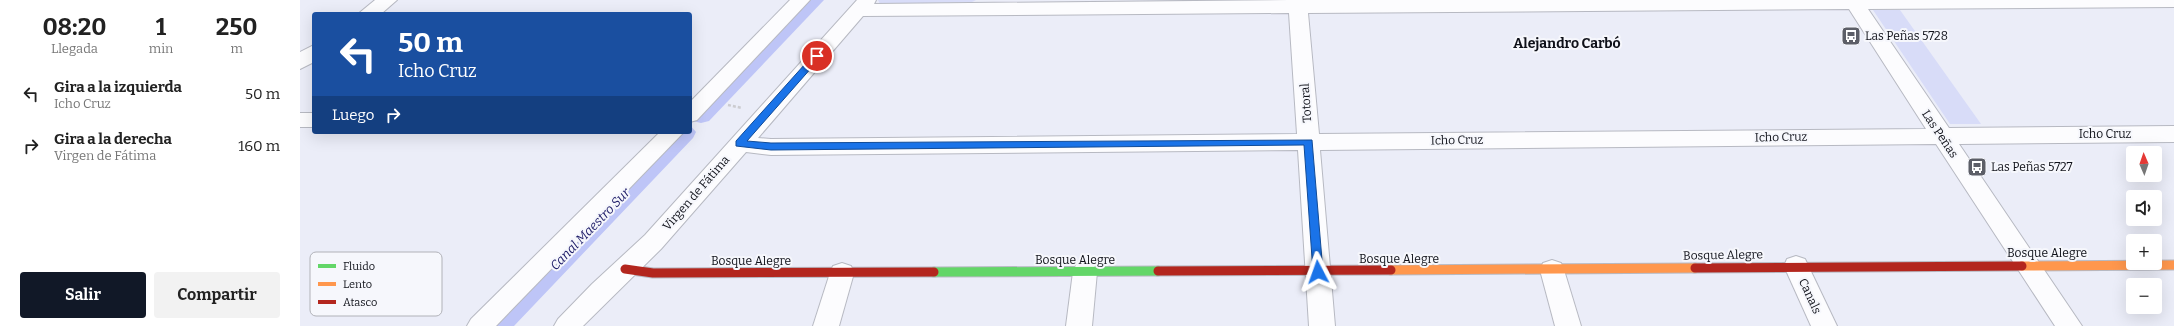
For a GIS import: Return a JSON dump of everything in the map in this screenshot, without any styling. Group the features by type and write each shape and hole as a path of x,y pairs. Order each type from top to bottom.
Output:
{"street":[{"path":"371,12 388,0"},
{"path":"692,113 801,0"},
{"path":"863,5 2174,1"},
{"name":"Las Peñas","path":"1853,2 2069,326"},
{"name":"Totoral","path":"1298,3 1322,326"},
{"name":"Virgen de Fátima","path":"567,326 653,242 863,5"},
{"path":"300,62 312,53"},
{"path":"300,120 312,120"},
{"path":"480,326 671,134"},
{"name":"Icho Cruz","path":"740,144 771,147 2174,134"},
{"name":"Bosque Alegre","path":"625,269 654,273 1318,272 1796,266 2174,265"},
{"name":"Canals","path":"1796,266 1824,326"},
{"path":"1552,270 1568,326"},
{"path":"1079,326 1085,272"},
{"path":"826,326 842,273"}],"path":[{"path":"704,100 766,114"}],"shaded area":[{"path":"878,0 976,0 972,2 880,4"},
{"path":"1873,10 1900,10 1981,124 1950,124"}],"waterway":[{"name":"Canal Maestro Sur","path":"701,115 813,0"},
{"name":"Canal Maestro Sur","path":"496,326 682,134"}],"traffic: fast":[{"path":"934,272 1158,271"}],"traffic: slow":[{"path":"2022,266 2174,265"},
{"path":"1391,270 1695,268"}],"traffic: jam":[{"path":"1695,268 2022,266"},
{"path":"625,269 653,273 934,272"},
{"path":"1158,271 1391,270"}],"place":[{"name":"Las Peñas 5728","path":"1851,36"},
{"name":"Las Peñas 5727","path":"1977,167"}],"district":[{"name":"Alejandro Carbó","path":"1567,43"}],"route":[{"path":"817,56 740,144 771,147 1308,142 1318,272"}]}
